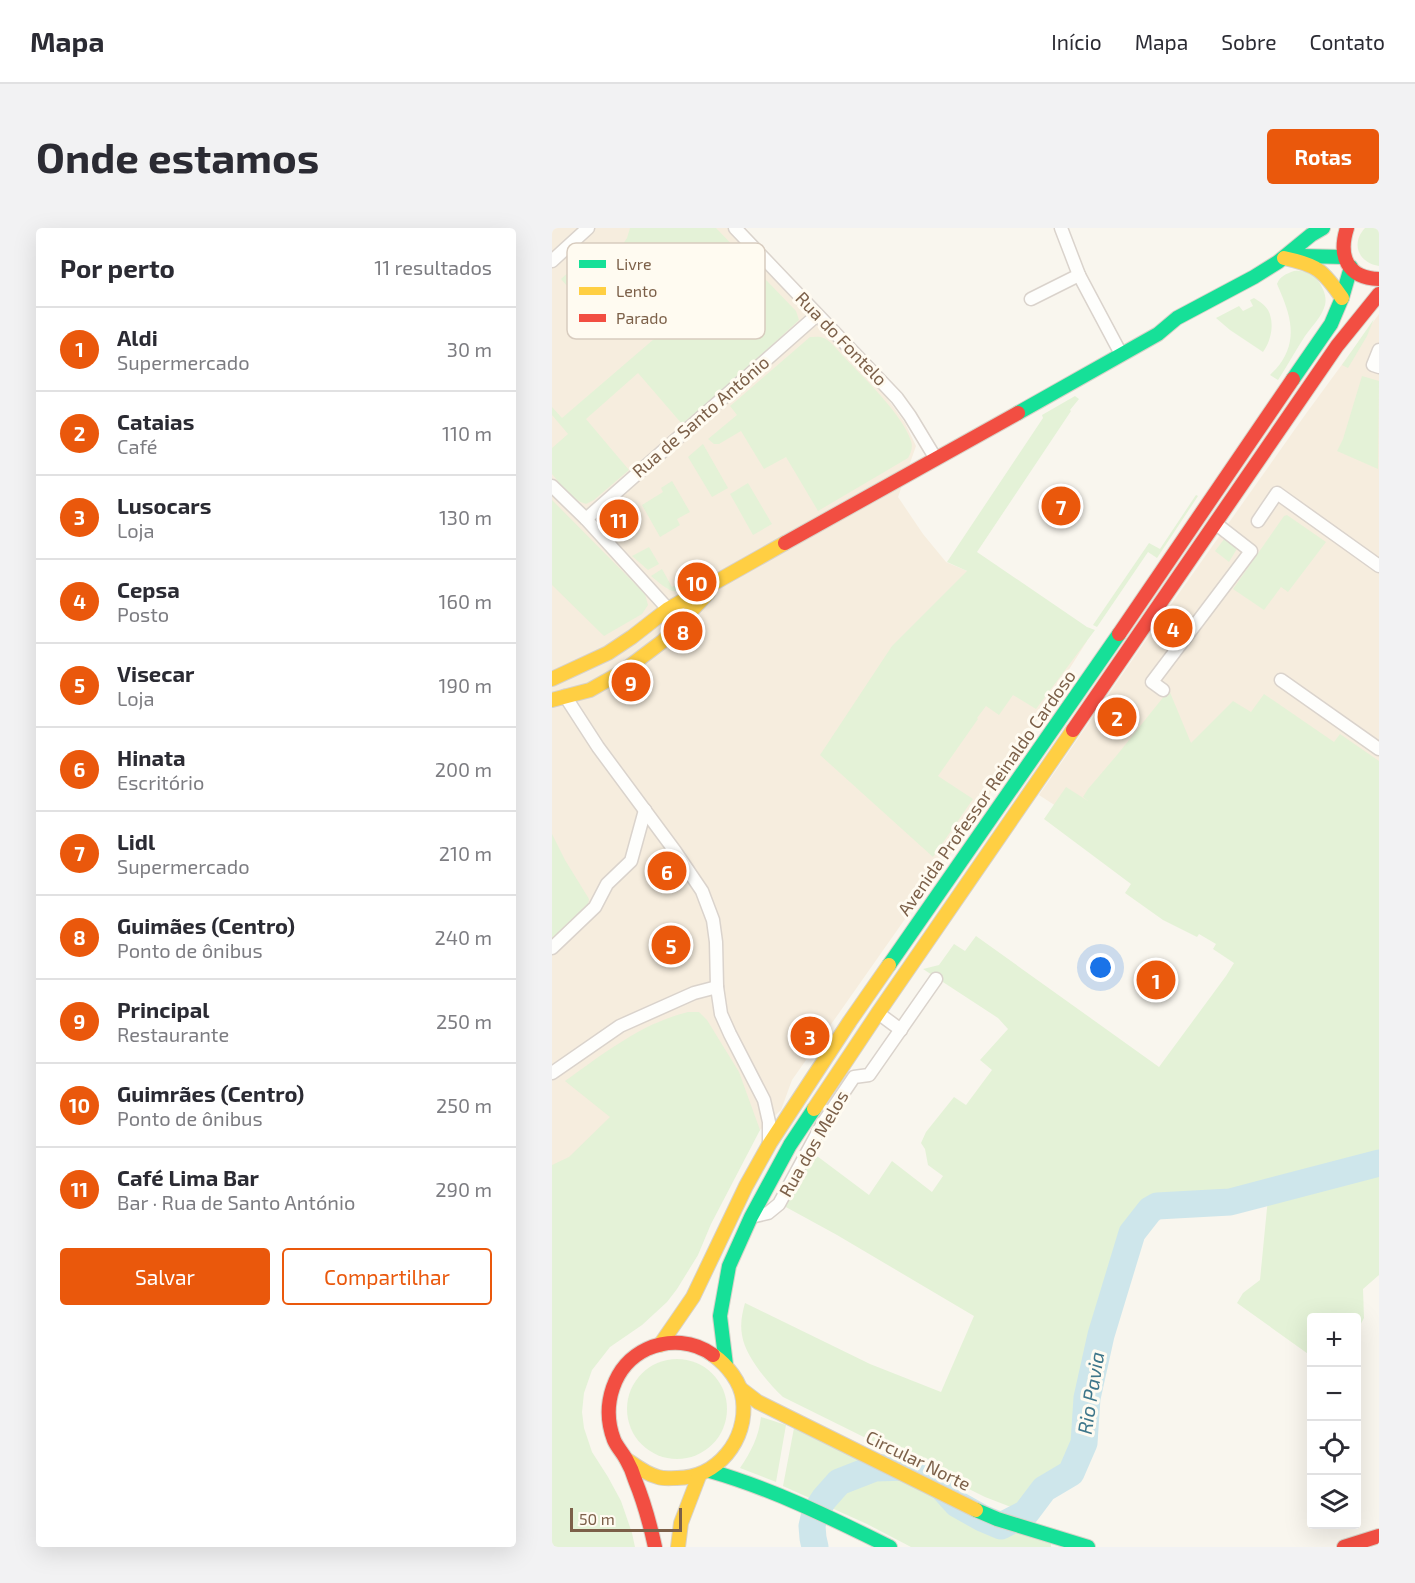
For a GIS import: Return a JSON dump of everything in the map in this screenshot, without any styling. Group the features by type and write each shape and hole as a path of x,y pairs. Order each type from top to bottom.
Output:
{"main road":[{"path":"724,577 663,641 613,678 590,690 559,698 554,677 608,652 668,609 724,577 936,459 1121,354 1158,334 1177,318 1254,277 1284,258 1323,228"},
{"name":"Avenida Professor Reinaldo Cardoso","path":"660,1345 693,1297 746,1186 770,1143 850,1021 1021,777 1331,324 1342,298 1347,262 1344,239 1347,228"},
{"path":"1284,258 1322,255 1347,262 1364,277 1379,279"},
{"path":"1284,258 1317,266 1329,278 1342,298"},
{"name":"Avenida Professor Reinaldo Cardoso","path":"726,1365 720,1316 729,1266 751,1217 790,1145 878,1013 1337,346 1379,294"},
{"path":"668,609 680,622"},
{"path":"626,1459 642,1471 660,1478 680,1480 705,1473 723,1461 733,1449 744,1420 741,1389 735,1376 726,1365 712,1353 696,1346 678,1343 660,1345 630,1360 618,1374 610,1390 607,1408 609,1427 615,1444 626,1459 646,1512 655,1547"},
{"name":"Circular Norte","path":"741,1389 758,1402 968,1506 997,1519 1088,1547"},
{"path":"705,1473 740,1478 890,1547"},
{"path":"678,1547 681,1523 705,1473"},
{"path":"1344,1547 1379,1536"}],"street":[{"path":"572,243 588,228"},
{"name":"Rua do Fontelo","path":"735,228 749,243"},
{"path":"1061,228 1079,275 1121,354"},
{"path":"552,261 567,247"},
{"name":"Rua do Fontelo","path":"765,260 897,398 936,459"},
{"path":"1032,299 1079,275"},
{"name":"Rua de Santo António","path":"586,519 817,315"},
{"path":"1379,350 1373,365 1379,367"},
{"path":"552,486 586,519 668,609"},
{"path":"1258,521 1277,493 1379,566"},
{"path":"1163,690 1152,682 1251,551 1215,523"},
{"path":"1281,680 1379,749"},
{"path":"559,698 645,810 702,891 713,920 721,1014 764,1100 769,1122 770,1143"},
{"path":"552,948 596,907 607,884 631,861 645,810"},
{"name":"Rua dos Melos","path":"751,1217 768,1213 779,1204 823,1123 854,1077 869,1074 936,979"},
{"path":"552,1073 620,1026 694,993 717,987"},
{"path":"878,1013 901,1030"}],"shaded area":[{"path":"552,228 728,228 742,243 567,243 567,339 765,339 765,267 885,395 905,423 916,446 898,497 923,534 946,562 967,571 1087,641 964,835 792,1080 781,1110 760,1130 562,1374 552,1547"},
{"path":"1379,314 1379,867 1093,830 1039,795 1153,630"}],"green space":[{"path":"630,228 716,228 730,243 624,243"},
{"path":"1365,228 1379,228 1379,266 1366,261 1359,252 1358,240"},
{"path":"1294,271 1308,273 1317,279 1324,291 1325,305 1278,380 1270,375 1281,363 1287,351 1291,332 1288,312 1277,284 1282,277"},
{"path":"567,274 567,286 561,279"},
{"path":"765,279 796,311 799,320 682,424 638,373 586,419 629,470 594,500 586,504 571,496 552,474 552,448 568,434 552,415 552,407 562,418 654,339 765,339"},
{"path":"1254,298 1267,308 1272,326 1263,352 1216,318 1239,306 1243,311 1253,306 1250,300"},
{"path":"1374,319 1348,368 1342,365"},
{"path":"810,337 822,337 830,342 891,408 907,431 912,445 908,458 818,511 786,457 764,469 741,431 719,444 714,444 708,439 737,415 730,406"},
{"path":"1362,376 1379,381 1378,469 1337,451 1343,439"},
{"path":"1075,396 1079,399 977,552 1087,627 1095,630 1036,709 1013,695 999,715 986,706 977,718 938,776 973,799 933,857 820,755 892,646 967,571 947,562 1043,418 1042,415"},
{"path":"703,444 728,488 712,497 688,457"},
{"path":"672,481 690,512 677,519 680,525 660,537 642,505 663,492 661,488"},
{"path":"748,483 772,524 753,535 730,494"},
{"path":"1196,495 1198,496 1157,558 1148,552 1097,627 1093,625 1149,543 1160,549"},
{"path":"552,500 645,594 648,605 642,614 604,636 552,585"},
{"path":"1287,515 1326,542 1288,592 1281,587 1264,610 1233,589 1284,516"},
{"path":"1225,538 1238,547 1229,562 1215,551"},
{"path":"649,547 659,564 648,570 632,556"},
{"path":"662,569 672,587 702,570 705,577 677,592 667,588 651,576"},
{"path":"1169,690 1191,743 1233,701 1251,712 1264,694 1334,742 1340,734 1379,761 1379,1275 1363,1289 1364,1318 1361,1324 1361,1313 1307,1313 1307,1353 1237,1303 1243,1293 1260,1280 1268,1198 1153,1203 1136,1221 1131,1230 1097,1332 1084,1397 1079,1446 1067,1469 1041,1485 1021,1511 985,1497 783,1397 764,1377 748,1352 742,1335 742,1315 745,1303 870,1364 941,1392 974,1316 784,1206 813,1153 869,1195 892,1161 932,1192 943,1176 928,1165 925,1149 921,1143 926,1132 954,1097 966,1105 992,1070 980,1060 1008,1029 998,1018 923,969 939,965 954,944 965,951 976,936 1159,1067 1226,976 1234,963 1213,949 1216,944 1199,934 1197,937 1163,920 1125,893 1131,884 1044,819 1066,787 1088,801 1083,797 1088,789"},
{"path":"552,834 589,899 588,906 552,941"},
{"path":"688,1012 699,1012 707,1020 739,1072 760,1130 711,1224 698,1255 677,1289 667,1302 642,1325 610,1347 592,1370 584,1393 582,1412 584,1428 592,1452 621,1501 635,1547 552,1547 552,1165 569,1157 610,1117 565,1081 608,1050 639,1032"},
{"path":"677,1359 696,1363 712,1374 723,1390 727,1409 723,1428 712,1444 696,1455 677,1459 658,1455 642,1444 631,1428 627,1409 631,1390 642,1374 658,1363"},
{"path":"761,1417 786,1425 776,1482 740,1468 754,1444"},
{"path":"794,1428 1051,1544 1051,1547 911,1547 867,1524 783,1486"}],"waterway":[{"name":"Rio Pavia","path":"815,1547 812,1526 815,1513 824,1499 839,1482 875,1468 909,1467 926,1473 957,1504 1001,1526 1026,1513 1044,1489 1071,1473 1084,1443 1087,1398 1101,1335 1132,1233 1150,1210 1157,1206 1230,1202 1379,1163"}],"traffic: fast":[{"path":"1018,413 1158,334 1177,318 1254,277 1323,228"},
{"path":"1301,256 1344,257"},
{"path":"1293,379 1331,324 1351,267"},
{"path":"889,965 1119,634"},
{"path":"726,1365 720,1316 729,1266 751,1217 790,1145 814,1109"},
{"path":"710,1471 779,1495 890,1547"},
{"path":"976,1510 997,1519 1088,1547"}],"traffic: slow":[{"path":"1284,258 1304,263 1318,270 1330,281 1342,298"},
{"path":"552,679 608,653 668,609 785,543"},
{"path":"552,700 590,690 622,672 663,641 708,593"},
{"path":"814,1109 1073,730"},
{"path":"660,1345 693,1297 746,1186 770,1143 889,965"},
{"path":"626,1459 654,1476 677,1478 705,1471 727,1454 740,1429 743,1400 742,1393 732,1374 713,1355"},
{"path":"741,1389 758,1402 976,1510"},
{"path":"678,1547 681,1523 699,1476"}],"traffic: jam":[{"path":"1347,228 1344,248 1348,264 1359,275 1379,279"},
{"path":"1073,730 1337,346 1379,294"},
{"path":"1119,634 1293,379"},
{"path":"785,543 1018,413"},
{"path":"655,1547 633,1475 615,1443 610,1427 610,1400 613,1388 626,1365 635,1356 655,1346 673,1343 690,1344 713,1355"},
{"path":"1344,1547 1379,1536"}],"place":[{"name":"Lidl","path":"1061,506"},
{"name":"Café Lima Bar","path":"619,519"},
{"name":"Guimrães (Centro)","path":"697,582"},
{"name":"Cepsa","path":"1173,628"},
{"name":"Guimães (Centro)","path":"683,631"},
{"name":"Principal","path":"631,682"},
{"name":"Cataias","path":"1117,717"},
{"name":"Hinata","path":"667,871"},
{"name":"Visecar","path":"671,945"},
{"name":"Aldi","path":"1156,980"},
{"name":"Lusocars","path":"810,1036"}]}
